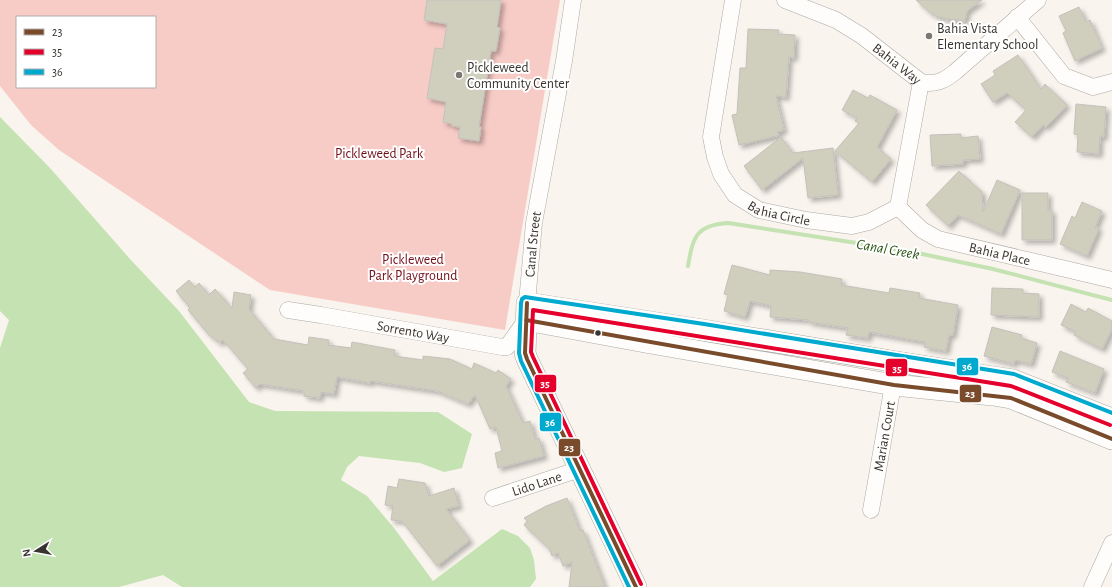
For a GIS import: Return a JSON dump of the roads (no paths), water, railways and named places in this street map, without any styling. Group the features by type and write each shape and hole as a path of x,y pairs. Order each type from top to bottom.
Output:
{"street":[{"name":"Canal Street","path":"573,0 564,61 534,223 526,312 525,353 636,587"},
{"name":"Bahia Circle","path":"733,0 711,137 715,157 721,174 735,195 759,210 806,220 852,226 868,222 898,206"},
{"name":"Bahia Way","path":"785,0 836,20 862,36 921,82 930,84 940,82 948,77 1038,0"},
{"path":"1017,17 1064,76 1093,87 1112,82"},
{"path":"898,206 921,82"},
{"name":"Bahia Place","path":"898,206 922,230 938,239 1112,280"},
{"name":"Sorrento Way","path":"288,310 497,347 508,347 526,312"},
{"path":"526,312 703,330 1013,380 1112,419"},
{"path":"526,312 645,342 894,385 1011,398 1112,439"},
{"name":"Marian Court","path":"872,510 898,362"},
{"name":"Lido Lane","path":"493,498 580,469"},
{"path":"1092,587 1112,543"}],"waterway":[{"name":"Canal Creek","path":"688,266 694,240 698,234 709,226 728,223 908,251 993,269 1112,300"}],"place":[{"name":"Bahia Vista Elementary School","path":"929,36"},
{"name":"Pickleweed Community Center","path":"459,75"}],"park label":[{"name":"Pickleweed Park","path":"379,153"},
{"name":"Pickleweed Park Playground","path":"413,268"}]}
